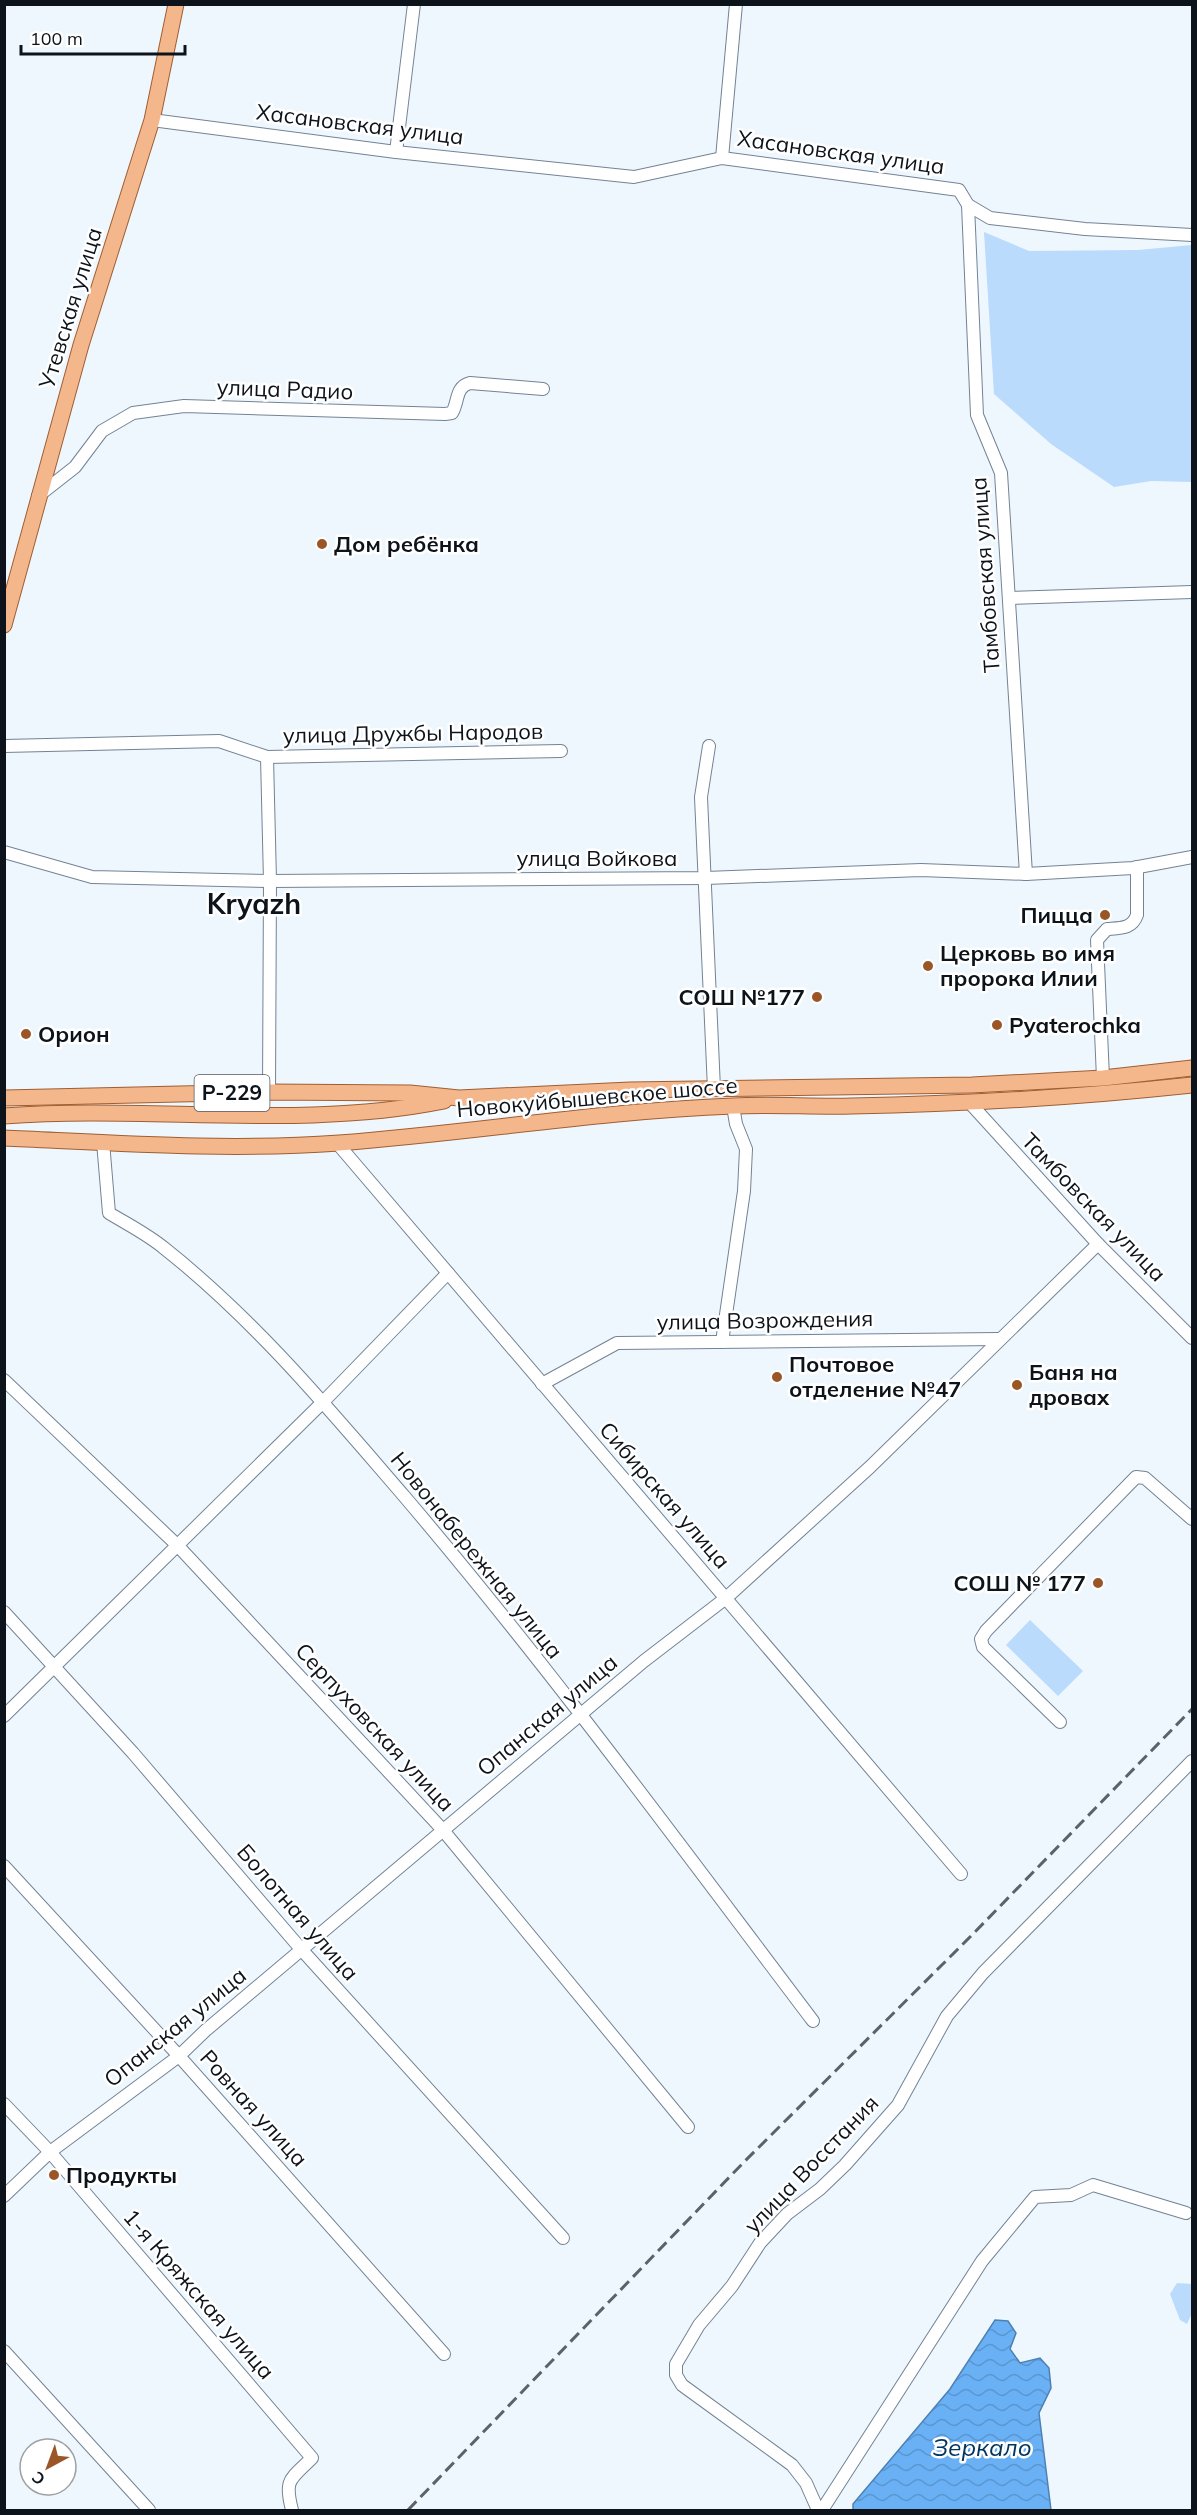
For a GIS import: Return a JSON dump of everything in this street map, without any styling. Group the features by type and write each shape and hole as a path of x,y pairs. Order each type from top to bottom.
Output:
{"main road":[{"name":"Утевская улица","path":"4,625 81,345 152,120 176,4"},
{"name":"Новокуйбышевское шоссе","path":"4,1098 269,1092 410,1093 459,1098 714,1089 972,1085 1103,1078 1192,1068"},
{"name":"Новокуйбышевское шоссе","path":"4,1138 218,1148 337,1143 586,1117 733,1106 851,1106 969,1102 1107,1094 1192,1085"},
{"name":"Новокуйбышевское шоссе","path":"4,1116 69,1111 322,1114 408,1108 459,1098"}],"street":[{"path":"396,152 414,4"},
{"path":"722,158 736,4"},
{"name":"Хасановская улица","path":"152,120 396,152 634,177 722,158 959,190 968,205 990,218 1085,230 1192,235"},
{"name":"Тамбовская улица","path":"968,205 977,415 1001,473 1026,874"},
{"name":"улица Радио","path":"38,496 75,467 102,431 134,413 184,406 445,414 452,413 458,391 463,385 470,383 543,389"},
{"path":"1009,598 1192,592"},
{"name":"улица Дружбы Народов","path":"4,746 219,741 267,757 561,751"},
{"path":"709,746 701,797 714,1089"},
{"name":"улица Дружбы Народов","path":"267,757 270,881 269,1092"},
{"name":"улица Войкова","path":"4,852 92,877 270,881 706,878 921,870 1026,874 1137,867 1192,857"},
{"path":"1103,1078 1097,940 1107,929 1126,927 1134,922 1137,915 1137,867"},
{"name":"Тамбовская улица","path":"969,1102 1098,1244 1192,1338"},
{"path":"722,1342 744,1191 746,1149 736,1124 733,1106"},
{"name":"Новонабережная улица","path":"103,1142 109,1213 171,1254 263,1335 323,1402 446,1547 581,1715 813,2021"},
{"name":"Сибирская улица","path":"337,1143 961,1874"},
{"name":"Опанская улица","path":"4,2196 50,2152 179,2056 442,1829 644,1661 726,1598 870,1467 1098,1244"},
{"path":"4,1716 323,1402 448,1273"},
{"name":"улица Возрождения","path":"542,1384 616,1343 999,1339"},
{"name":"Серпуховская улица","path":"4,1380 178,1546 442,1829 688,2127"},
{"path":"1060,1722 983,1647 981,1639 986,1631 1136,1477 1145,1478 1192,1519"},
{"name":"Болотная улица","path":"4,1612 133,1753 301,1949 563,2238"},
{"name":"улица Восстания","path":"820,2511 806,2484 792,2465 682,2385 676,2375 676,2364 699,2325 732,2286 760,2243 787,2214 820,2190 898,2105 947,2016 962,1997 1051,1901 1192,1761"},
{"name":"Ровная улица","path":"4,1866 179,2056 444,2354"},
{"name":"1-я Кряжская улица","path":"4,2104 50,2152 312,2458 288,2483 286,2489 292,2511"},
{"path":"820,2511 982,2261 1035,2198 1071,2195 1094,2185 1186,2213"},
{"path":"4,2351 149,2511"}],"shaded area":[{"path":"984,232 1029,251 1138,250 1192,245 1192,482 1151,481 1114,487 1051,444 994,394"},
{"path":"1030,1620 1083,1671 1058,1696 1006,1645"},
{"path":"1177,2283 1192,2284 1192,2313 1187,2324 1180,2320 1170,2294"}],"water":[{"name":"Зеркало","path":"995,2320 1008,2321 1016,2333 1010,2349 1020,2363 1040,2358 1049,2368 1051,2388 1039,2413 1051,2510 853,2510 853,2504 950,2389"}],"railway":[{"path":"408,2510 744,2162 971,1936 1192,1709"}],"place":[{"name":"Дом ребёнка","path":"322,544"},
{"name":"Пицца","path":"1105,915"},
{"name":"Церковь во имя пророка Илии","path":"928,966"},
{"name":"СОШ №177","path":"817,997"},
{"name":"Pyaterochka","path":"997,1025"},
{"name":"Орион","path":"26,1034"},
{"name":"Почтовое отделение №47","path":"777,1377"},
{"name":"Баня на дровах","path":"1017,1385"},
{"name":"СОШ № 177","path":"1098,1583"},
{"name":"Продукты","path":"54,2175"}],"district":[{"name":"Kryazh","path":"254,904"}]}
